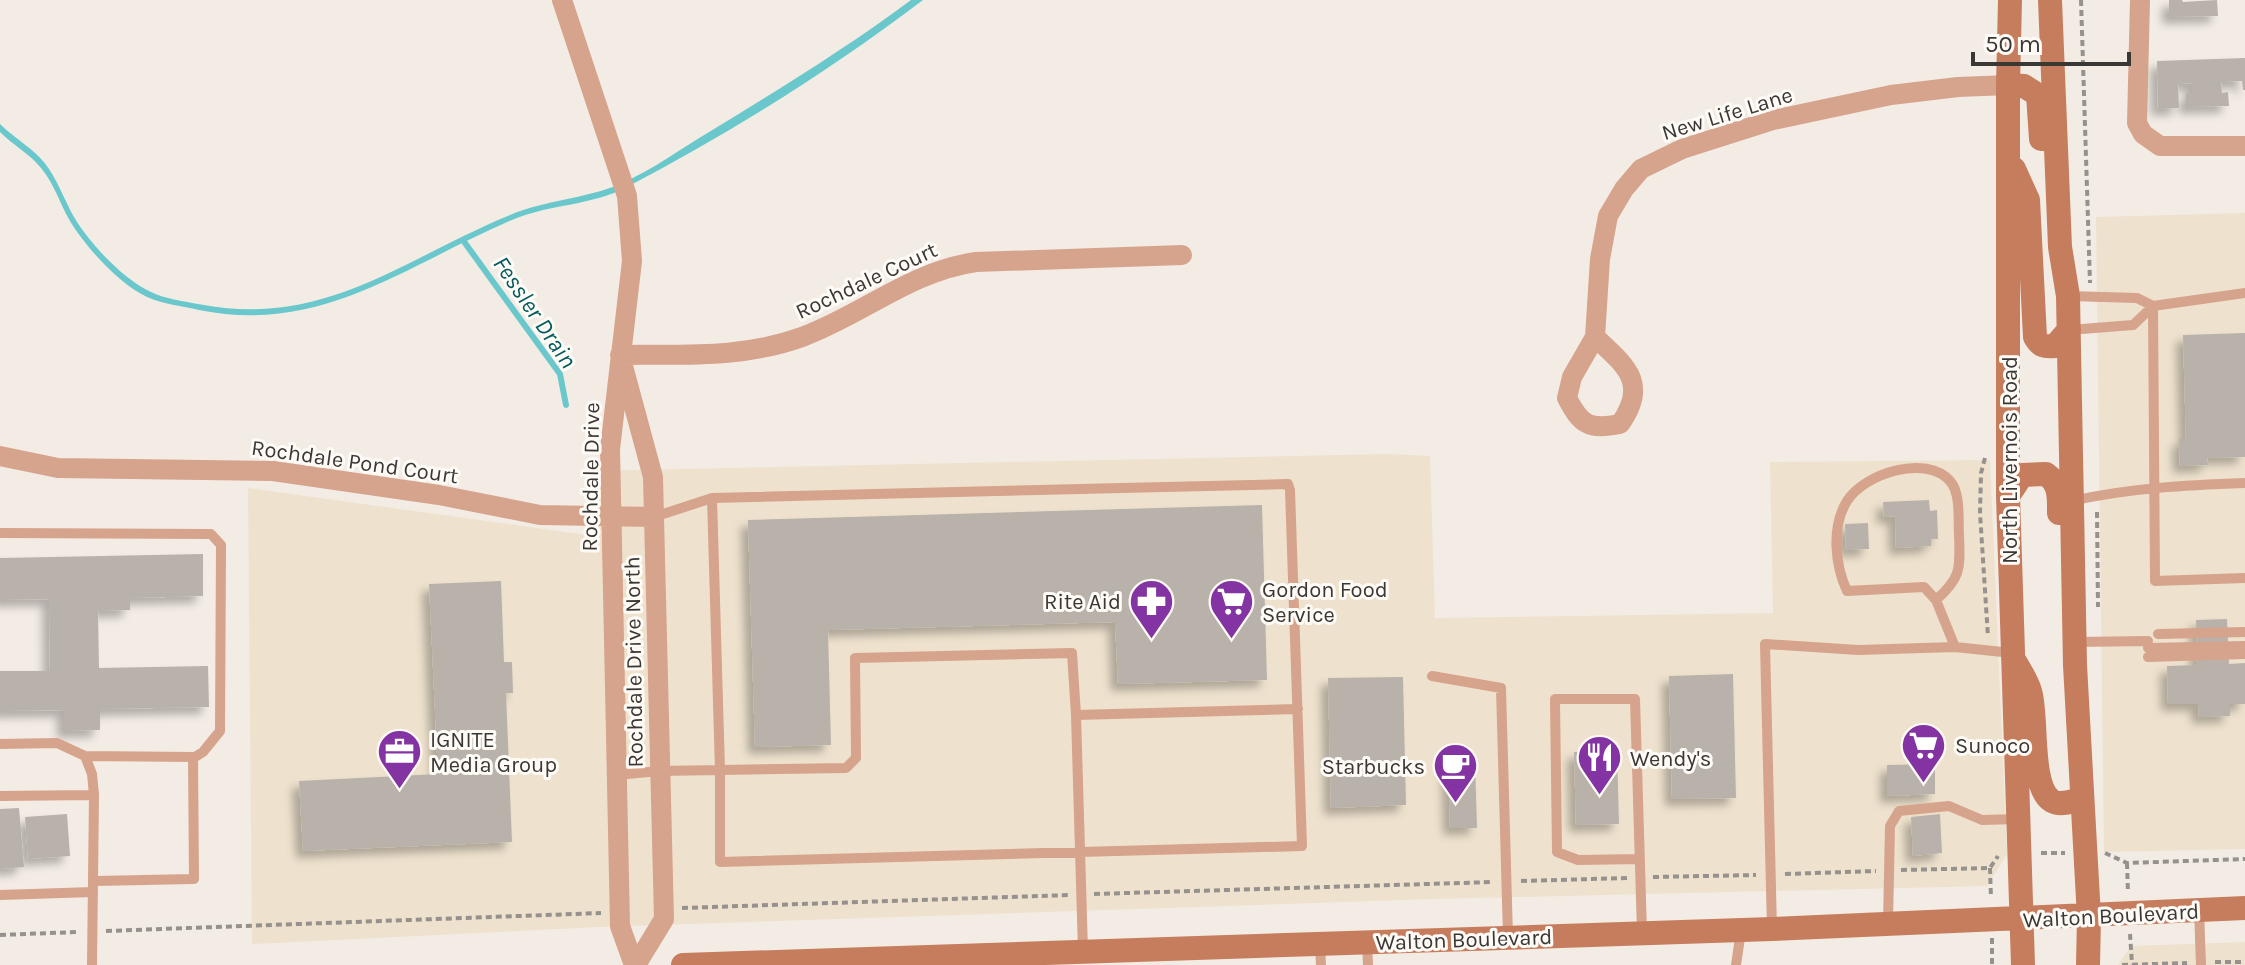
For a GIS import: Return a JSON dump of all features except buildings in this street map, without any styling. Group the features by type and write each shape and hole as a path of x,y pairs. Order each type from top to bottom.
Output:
{"main road":[{"name":"North Livernois Road","path":"2010,0 2008,496 2024,919 2023,965"},
{"path":"2050,0 2060,247"},
{"path":"2008,85 2024,86 2038,95 2043,168 2068,296 2075,642 2089,917 2088,965"},
{"path":"2010,160 2028,200 2035,337 2045,347 2055,346 2069,330"},
{"path":"2008,496 2022,475 2035,472 2046,474 2054,480 2059,490 2059,643 2077,704"},
{"path":"2012,653 2031,693 2039,778 2047,797 2054,803 2082,799"},
{"name":"Walton Boulevard","path":"683,965 929,961 1083,951 1367,953 1508,937 1888,925 2245,908"}],"street":[{"name":"Rochdale Drive","path":"562,0 627,196 632,261 610,449 620,926 635,965"},
{"path":"2140,0 2137,123 2143,134 2160,146 2245,146"},
{"name":"New Life Lane","path":"1595,337 1600,259 1608,216 1624,189 1641,169 1682,149 1773,120 1891,95 2008,85"},
{"name":"Rochdale Court","path":"620,355 757,351 805,336 922,276 952,266 976,262 1182,255"},
{"name":"Rochdale Drive North","path":"620,355 653,477 664,919 635,965"},
{"name":"Rochdale Pond Court","path":"0,456 58,468 273,471 439,495 540,515 654,517"}],"lane":[{"path":"2068,296 2137,298 2153,306 2245,293"},
{"path":"2069,330 2133,325 2153,306"},
{"path":"2153,306 2155,581 2245,578"},
{"path":"1936,600 1953,585 1960,568 1957,499 1952,482 1931,467 1894,470 1870,482 1848,499 1840,518 1837,543 1839,574 1847,591 1924,587 1936,600 1955,647"},
{"path":"2072,501 2152,489 2245,483"},
{"path":"654,517 712,498 1288,484 1302,846 720,862 712,498"},
{"path":"0,533 211,534 221,545 220,731 203,752 193,757 85,756 57,743 0,744"},
{"path":"2158,634 2245,632"},
{"path":"2075,642 2245,654"},
{"path":"1772,929 1765,644 1858,650 1955,647 2012,653"},
{"path":"2148,649 2245,646"},
{"path":"617,775 659,771 846,768 856,758 855,658 1072,653 1083,951"},
{"path":"1432,676 1501,688 1508,937"},
{"path":"1639,859 1578,860 1557,852 1555,699 1635,699 1642,934"},
{"path":"1076,715 1298,709"},
{"path":"85,756 92,774 94,795 92,965"},
{"path":"0,895 194,879 193,757"},
{"path":"0,796 94,795"},
{"path":"1888,925 1890,826 1899,811 1949,806 1982,820 2019,819"},
{"path":"2199,910 2201,964"},
{"path":"1736,965 1741,930"}],"path":[{"path":"663,908 1990,868 2000,853 2021,852 2104,852 2127,863 2245,859"},
{"path":"0,935 620,913"},
{"path":"2122,965 2245,962"}],"shaded area":[{"path":"2245,213 2245,849 2104,852 2096,217"},
{"path":"1387,454 1430,456 1435,618 1773,613 1770,462 1990,460 2007,854 1987,886 1434,899 600,927 252,944 248,488 594,536 588,471"},
{"path":"2245,942 2245,965 2118,965 2131,946"}],"water":[{"path":"911,0 923,0 779,100 627,187 599,198 512,220 362,291 284,313 243,315 199,310 159,301 136,291 114,274 84,242 41,168 0,132 0,124 44,163 89,238 108,260 141,286 162,296 198,304 243,309 284,307 323,299 360,286 523,210 607,189 632,178 814,67"}],"waterway":[{"name":"Fessler Drain","path":"465,243 560,374 566,405"}],"place":[{"name":"Rite Aid","path":"1152,640"},
{"name":"Gordon Food Service","path":"1231,641"},
{"name":"Sunoco","path":"1924,784"},
{"name":"IGNITE Media Group","path":"399,791"},
{"name":"Wendy's","path":"1599,797"},
{"name":"Starbucks","path":"1456,805"}]}
